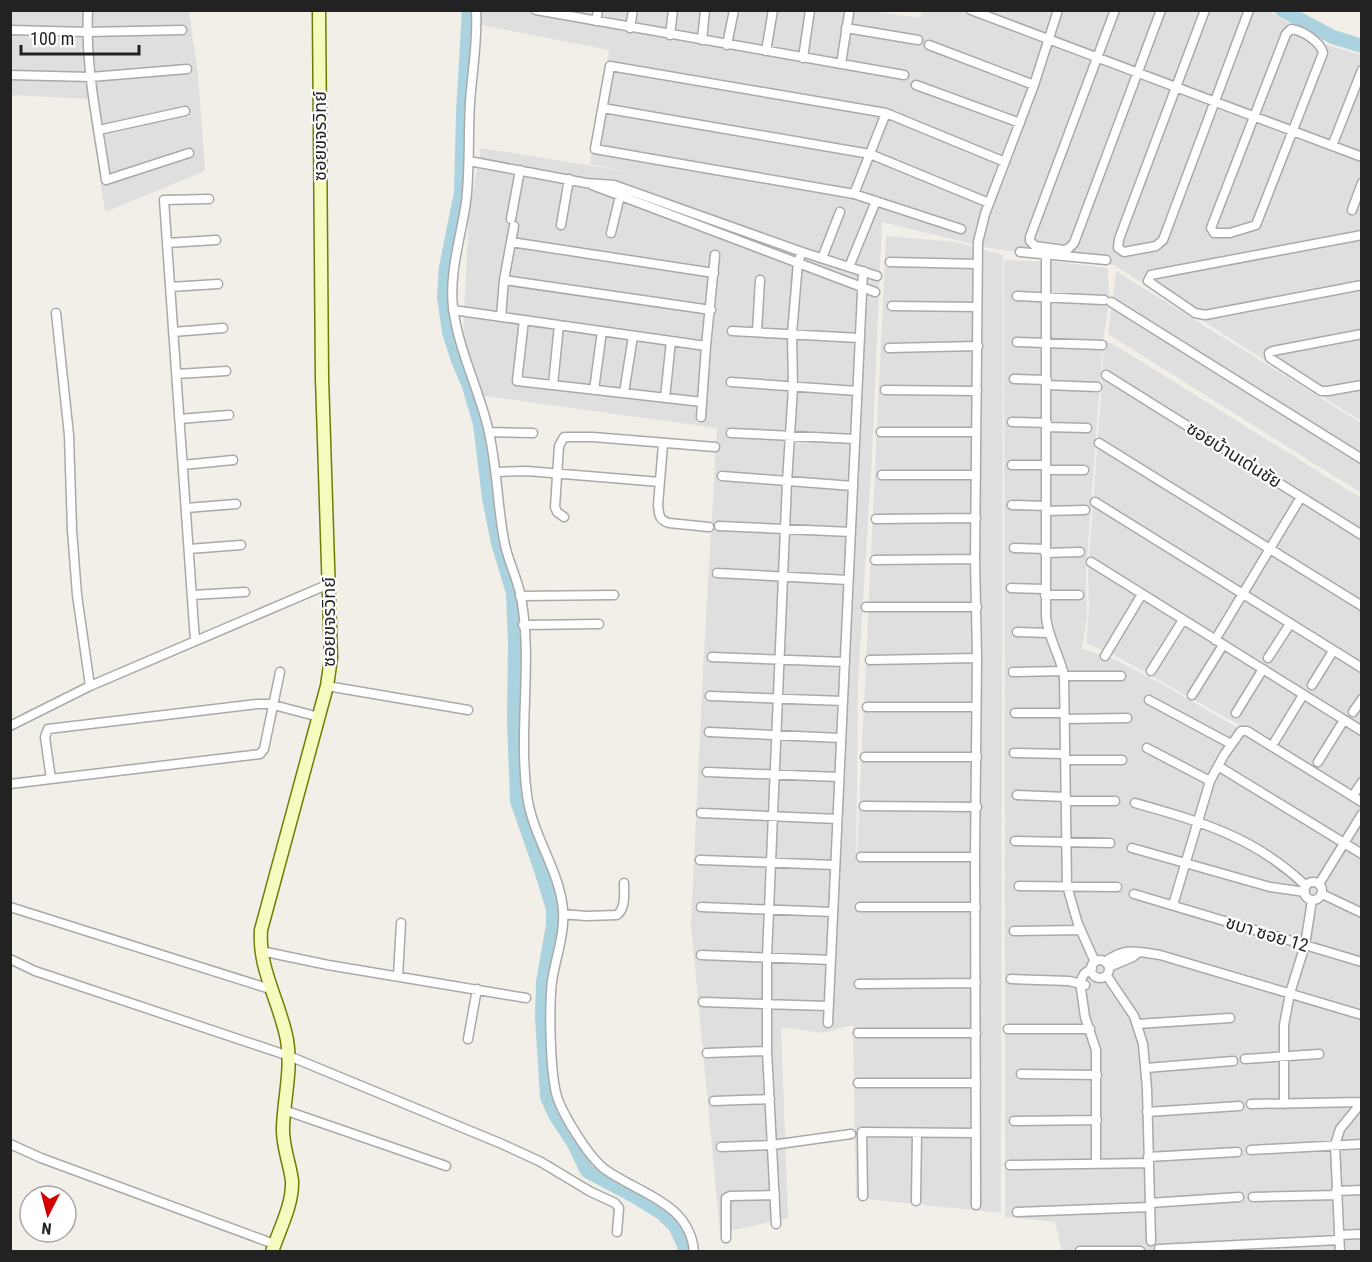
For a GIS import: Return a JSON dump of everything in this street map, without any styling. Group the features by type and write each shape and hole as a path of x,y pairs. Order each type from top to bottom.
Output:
{"street":[{"path":"88,10 87,32 105,180 189,153"},
{"name":"ซอยขจรวิทย์","path":"273,1248 292,1193 283,1132 289,1056 284,1025 270,989 261,951 261,930 327,686 331,657 322,378 319,10"},
{"path":"476,10 477,26 470,105 466,204 454,261 453,310 460,343 477,389 489,432 504,543 520,597 523,625 524,763 527,796 534,823 561,896 562,937 551,993 552,1061 555,1088 560,1104 597,1163 671,1208 687,1227 693,1241 694,1251"},
{"path":"536,10 558,12 630,28 904,75"},
{"path":"596,21 598,10"},
{"path":"630,28 633,10"},
{"path":"670,35 673,10"},
{"path":"702,40 705,10"},
{"path":"727,45 734,10"},
{"path":"766,51 772,10"},
{"path":"803,58 810,10"},
{"path":"971,10 1362,157"},
{"path":"976,1205 977,264 980,230 1034,85 1058,10"},
{"path":"1115,10 1030,237 1030,241 1035,246 1064,250 1074,243 1161,10"},
{"path":"1205,10 1119,238 1118,248 1124,252 1156,246 1163,240 1250,10"},
{"path":"841,64 849,14"},
{"path":"846,28 918,40"},
{"path":"1291,29 1321,46 1323,53 1293,131 1256,225 1230,233 1214,233 1211,228 1286,34 1291,29"},
{"path":"10,30 87,32 182,30"},
{"path":"929,45 1034,85"},
{"path":"961,230 854,194 595,149 610,66 886,113 1005,162"},
{"path":"10,75 92,77 187,69"},
{"path":"1332,146 1362,70"},
{"path":"916,85 1020,123"},
{"path":"603,108 870,154 989,203"},
{"path":"99,130 185,111"},
{"path":"854,194 886,113"},
{"path":"469,161 586,183 874,292"},
{"path":"501,317 520,170"},
{"path":"561,225 569,179"},
{"path":"586,183 614,185 802,252 877,276"},
{"path":"1352,210 1362,183"},
{"path":"611,233 620,196"},
{"path":"195,641 164,200 209,199"},
{"path":"849,267 876,201"},
{"path":"822,258 840,212"},
{"path":"1362,235 1151,275 1148,282 1195,313 1205,315 1362,285"},
{"path":"167,243 216,240"},
{"path":"511,242 714,273"},
{"path":"776,1224 767,1051 767,957 794,388 792,334 798,262 802,252"},
{"path":"1020,252 1106,260"},
{"path":"1046,254 1045,592 1048,633 1060,659 1063,674 1067,886 1094,968 1100,978 1124,951 1160,955 1362,1015"},
{"path":"701,417 705,346 711,310 715,255"},
{"path":"890,261 977,264"},
{"path":"828,1023 863,271"},
{"path":"504,280 711,310"},
{"path":"757,331 760,280"},
{"path":"170,287 218,284"},
{"path":"1017,296 1107,301 1362,459"},
{"path":"892,306 977,308"},
{"path":"453,310 705,346"},
{"path":"56,313 69,435 77,595 90,686"},
{"path":"524,320 517,381 702,402"},
{"path":"553,385 560,325"},
{"path":"174,332 223,328"},
{"path":"594,390 602,331"},
{"path":"732,331 860,338"},
{"path":"1362,334 1273,351 1269,354 1270,358 1321,391 1362,385"},
{"path":"624,393 633,336"},
{"path":"664,398 671,341"},
{"path":"1017,342 1102,345"},
{"path":"889,348 978,346"},
{"path":"177,375 226,371"},
{"name":"ซอยบ้านเด่นชัย","path":"1106,375 1362,535"},
{"path":"1014,379 1097,387"},
{"path":"731,382 857,391"},
{"path":"885,390 977,391"},
{"path":"180,419 229,415"},
{"path":"1012,422 1087,428"},
{"path":"489,432 533,434"},
{"path":"881,432 976,432"},
{"path":"731,433 855,439"},
{"path":"564,517 557,512 555,507 559,446 564,437 593,437 715,447"},
{"path":"1100,443 1362,606"},
{"path":"663,444 659,516 664,521 709,527"},
{"path":"183,465 232,460"},
{"path":"1012,465 1084,470"},
{"path":"496,472 510,470 660,482"},
{"path":"882,475 976,475"},
{"path":"722,476 853,486"},
{"path":"1192,695 1242,595 1301,497"},
{"path":"1095,502 1362,668"},
{"path":"186,508 236,504"},
{"path":"1012,505 1085,510"},
{"path":"876,519 976,518"},
{"path":"719,526 851,532"},
{"path":"189,549 241,546"},
{"path":"1014,548 1080,552"},
{"path":"875,560 975,559"},
{"path":"1091,562 1362,731"},
{"path":"717,573 848,580"},
{"path":"10,726 90,686 329,584"},
{"path":"1011,588 1079,595"},
{"path":"192,595 245,592"},
{"path":"1105,656 1142,594"},
{"path":"520,597 614,595"},
{"path":"866,607 977,607"},
{"path":"1151,671 1183,620"},
{"path":"523,625 598,624"},
{"path":"1268,658 1290,624"},
{"path":"1017,632 1048,633"},
{"path":"1312,685 1333,651"},
{"path":"712,657 844,662"},
{"path":"870,660 977,658"},
{"path":"1236,713 1263,669"},
{"path":"10,784 260,754 264,749 280,672"},
{"path":"1013,672 1121,676"},
{"path":"327,686 468,710"},
{"path":"1275,741 1304,695"},
{"path":"710,696 843,701"},
{"path":"1353,712 1362,699"},
{"path":"1149,700 1231,744"},
{"path":"51,779 45,737 48,729 257,704 274,705 319,717"},
{"path":"867,707 976,707"},
{"path":"1015,713 1127,718"},
{"path":"1318,762 1344,720"},
{"path":"1173,905 1209,781 1240,732 1247,731 1362,802"},
{"path":"709,732 841,738"},
{"path":"1147,748 1209,781"},
{"path":"1014,753 1122,760"},
{"path":"865,758 977,757"},
{"path":"1218,766 1362,854"},
{"path":"707,772 839,777"},
{"path":"1356,791 1362,782"},
{"path":"1017,795 1115,801"},
{"path":"1136,803 1198,820 1238,838 1275,860 1306,889"},
{"path":"864,806 977,807"},
{"path":"701,813 837,819"},
{"path":"1319,884 1362,814"},
{"path":"1015,841 1110,843"},
{"path":"1132,848 1270,887 1306,889"},
{"path":"861,857 975,857"},
{"path":"700,860 835,865"},
{"path":"563,914 617,915 623,907 624,883"},
{"path":"1319,884 1312,883 1306,889 1306,896 1312,900 1319,898 1322,894"},
{"path":"1319,884 1322,894"},
{"path":"1019,886 1117,887"},
{"name":"ชบา ซอย 12","path":"1134,894 1362,962"},
{"path":"1322,894 1362,913"},
{"path":"1284,1104 1284,1026 1290,993 1305,945 1312,900"},
{"path":"10,907 270,989"},
{"path":"701,907 833,912"},
{"path":"860,907 976,907"},
{"path":"398,976 401,923"},
{"path":"1014,931 1080,930"},
{"path":"261,951 526,998"},
{"path":"701,955 831,960"},
{"path":"10,959 35,971 289,1056 502,1144 550,1167 591,1192 615,1203 619,1208 617,1232"},
{"path":"1094,968 1107,968"},
{"path":"1094,968 1082,986 1085,1017 1096,1045 1096,1164"},
{"path":"1107,968 1137,1023 1143,1044 1146,1068 1151,1240"},
{"path":"1011,979 1082,986"},
{"path":"859,984 976,983"},
{"path":"468,1039 477,989"},
{"path":"704,1002 828,1006"},
{"path":"1137,1023 1230,1018"},
{"path":"1008,1029 1090,1029"},
{"path":"858,1033 976,1033"},
{"path":"707,1053 767,1051"},
{"path":"1245,1059 1319,1054"},
{"path":"1146,1068 1233,1061"},
{"path":"1021,1074 1097,1075"},
{"path":"858,1083 976,1083"},
{"path":"714,1101 770,1099"},
{"path":"1251,1104 1362,1102 1340,1129 1335,1145 1340,1251"},
{"path":"1147,1112 1239,1106"},
{"path":"284,1110 446,1166"},
{"path":"1014,1121 1097,1120"},
{"path":"863,1196 862,1132 975,1133"},
{"path":"916,1201 917,1133"},
{"path":"721,1147 772,1145 851,1134"},
{"path":"10,1144 273,1248"},
{"path":"1251,1150 1362,1144"},
{"path":"1010,1165 1096,1164 1238,1152"},
{"path":"1253,1197 1362,1190"},
{"path":"726,1238 726,1198 775,1195"},
{"path":"1017,1212 1150,1205 1239,1197"},
{"path":"1151,1240 1157,1244 1159,1250 1339,1238 1362,1234"},
{"path":"1080,1251 1140,1251 1143,1243 1151,1240"}],"shaded area":[{"path":"865,10 919,18 923,10 1269,11 1324,44 1361,55 1361,421 1114,265 989,248 882,222 872,457 858,682 856,874 886,236 956,242 1003,255 1001,1213 856,1198 853,1025 823,1033 781,1027 788,1218 720,1233 691,924 717,428 477,395 463,333 469,211 481,148 630,172 590,164 609,50 481,25 477,11"},
{"path":"11,11 189,11 198,75 205,171 105,212 88,99 11,95"},
{"path":"1004,260 1058,262 1108,268 1109,303 1103,340 1113,344 1361,498 1361,797 1273,744 1114,655 1086,643 1089,610 1088,572 1103,343 1086,573 1087,619 1082,649 1114,659 1162,684 1361,799 1361,1251 1062,1251 1055,1222 1005,1217"},
{"path":"1116,271 1361,423 1361,493 1108,334"}],"waterway":[{"path":"469,10 461,192 446,267 444,297 449,332 480,424 489,498 498,543 513,593 517,801 553,909 553,925 543,982 542,1017 547,1097 587,1171 660,1212 675,1226 685,1252"},
{"path":"1282,10 1333,37 1362,46"}]}
